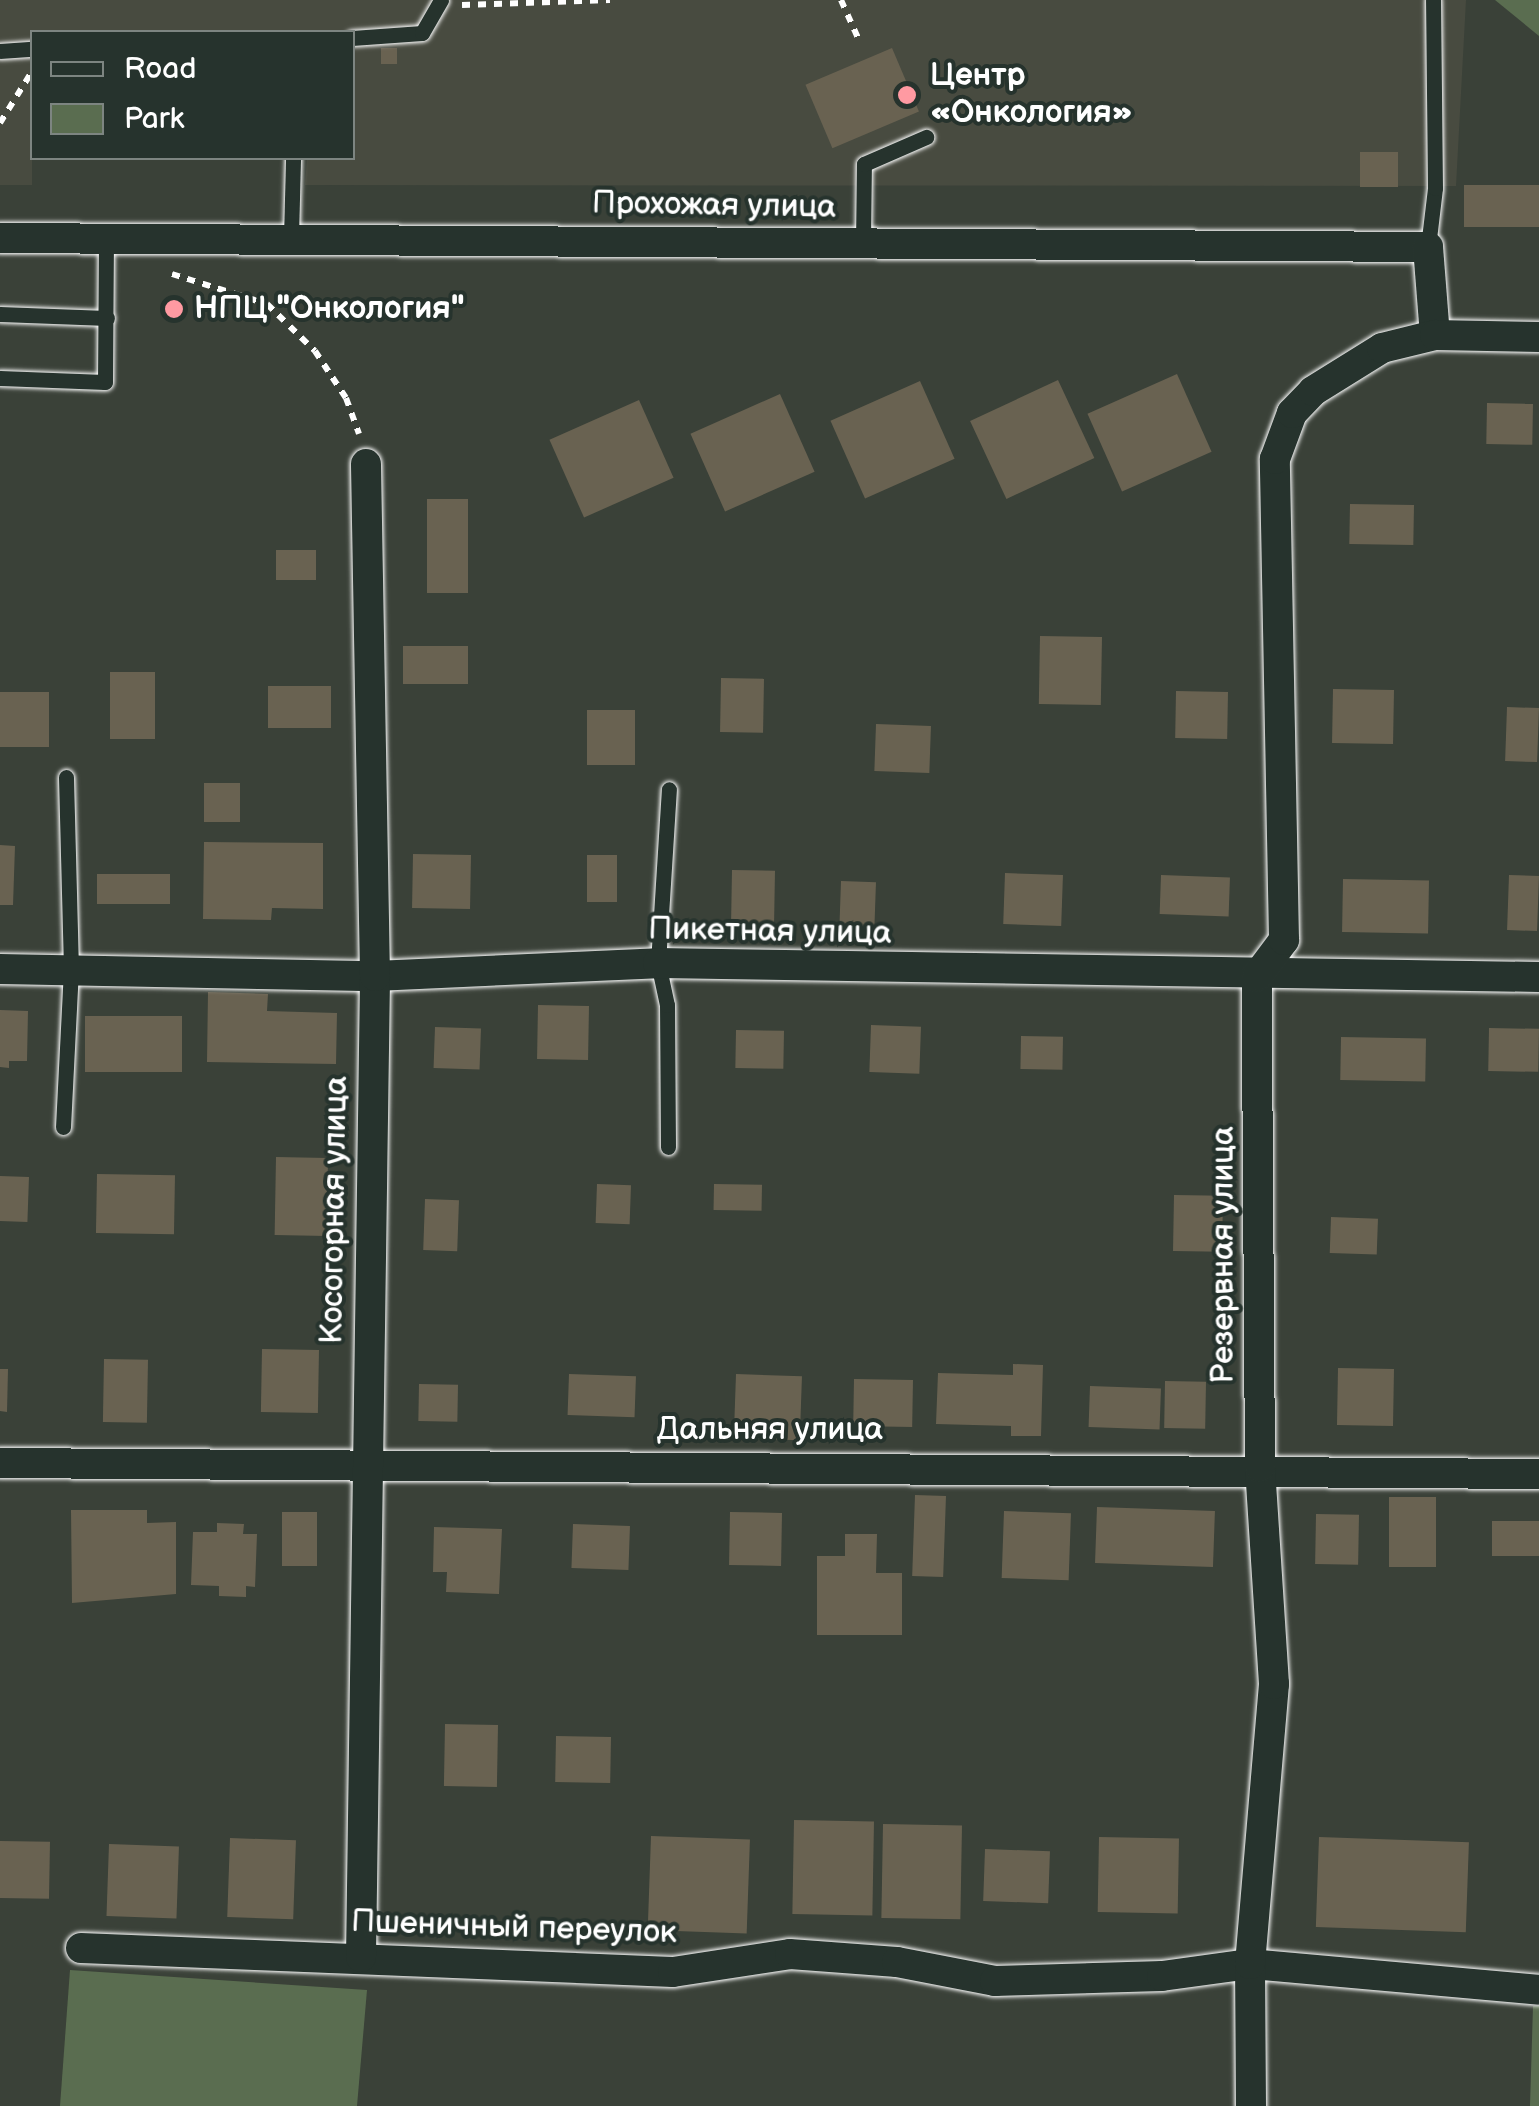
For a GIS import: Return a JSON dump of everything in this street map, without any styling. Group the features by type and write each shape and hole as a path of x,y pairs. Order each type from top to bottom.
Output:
{"street":[{"name":"Прохожая улица","path":"0,238 1428,247"},
{"path":"1428,247 1435,335"},
{"path":"1257,976 1284,940 1276,459 1292,414 1344,368 1382,348 1435,335 1539,337"},
{"name":"Косогорная улица","path":"362,1957 364,1462 376,976 366,464"},
{"name":"Пикетная улица","path":"0,968 376,976 658,964 1257,976 1539,977"},
{"name":"Резервная улица","path":"1251,2106 1250,1964 1274,1684 1260,1467 1257,976"},
{"name":"Дальняя улица","path":"0,1463 1260,1467 1539,1474"},
{"name":"Пшеничный переулок","path":"80,1948 674,1972 790,1954 898,1962 995,1981 1162,1976 1250,1964 1539,1990"}],"lane":[{"path":"1428,247 1436,188 1433,0"},
{"path":"355,38 422,33 441,3"},
{"path":"0,51 30,49"},
{"path":"862,242 864,164 926,137"},
{"path":"291,237 293,160"},
{"path":"0,378 105,382 106,238"},
{"path":"0,314 107,318"},
{"path":"63,1127 71,969 66,778"},
{"path":"668,1147 666,1005 658,964 669,790"}],"path":[{"path":"441,3 610,0"},
{"path":"841,0 858,38"},
{"path":"0,123 30,73"},
{"path":"160,272 266,304 315,351 346,398 366,464"}],"shaded area":[{"name":"Центр «Онкология»","path":"0,0 1466,0 1456,186 305,185 307,160 355,160 355,30 30,30 32,185 0,185"}],"green space":[{"path":"1495,0 1539,0 1539,36"},
{"path":"70,1970 367,1990 357,2106 60,2106"},
{"path":"1533,2006 1539,2006 1539,2106 1530,2106"}],"building":[{"path":"381,48 397,48 397,64 381,64"},
{"path":"892,48 919,112 832,148 805,85"},
{"path":"1360,152 1398,152 1398,187 1360,187"},
{"path":"1464,185 1539,185 1539,227 1464,227"},
{"path":"1177,374 1212,452 1122,492 1087,414"},
{"path":"1058,380 1094,458 1006,499 970,421"},
{"path":"920,381 955,459 865,499 830,421"},
{"path":"780,394 815,472 725,512 690,434"},
{"path":"639,400 674,478 584,518 549,440"},
{"path":"1487,403 1533,404 1532,445 1486,444"},
{"path":"427,499 468,499 468,593 427,593"},
{"path":"1350,504 1414,505 1413,545 1349,544"},
{"path":"276,550 316,550 316,580 276,580"},
{"path":"1040,636 1102,637 1101,705 1039,704"},
{"path":"403,646 468,646 468,684 403,684"},
{"path":"110,672 155,672 155,739 110,739"},
{"path":"721,678 764,679 763,733 720,732"},
{"path":"268,686 331,686 331,728 268,728"},
{"path":"1333,689 1394,690 1393,744 1332,743"},
{"path":"1176,691 1228,692 1227,739 1175,738"},
{"path":"0,692 49,692 49,747 0,747"},
{"path":"1507,707 1539,708 1537,762 1505,761"},
{"path":"587,710 635,710 635,765 587,765"},
{"path":"876,724 931,726 929,773 874,771"},
{"path":"204,783 240,783 240,822 204,822"},
{"path":"204,842 323,843 323,909 272,908 271,920 203,919"},
{"path":"0,845 15,846 13,905 0,905"},
{"path":"413,854 471,855 470,909 412,908"},
{"path":"587,855 617,855 617,902 587,902"},
{"path":"732,870 775,871 774,925 731,924"},
{"path":"1005,873 1063,875 1061,926 1003,924"},
{"path":"97,874 170,874 170,904 97,904"},
{"path":"1161,875 1230,877 1229,916 1160,914"},
{"path":"1509,875 1539,876 1537,931 1507,930"},
{"path":"1343,879 1429,881 1428,933 1342,932"},
{"path":"841,881 876,882 874,932 839,931"},
{"path":"208,992 268,994 267,1011 337,1013 336,1064 207,1062"},
{"path":"538,1005 589,1006 588,1060 537,1059"},
{"path":"0,1010 28,1011 27,1061 9,1061 9,1068 0,1067"},
{"path":"85,1016 182,1016 182,1072 85,1072"},
{"path":"871,1025 921,1027 919,1074 869,1072"},
{"path":"435,1027 481,1029 480,1070 434,1068"},
{"path":"1489,1028 1539,1029 1538,1072 1488,1071"},
{"path":"736,1030 784,1031 783,1069 735,1068"},
{"path":"1021,1036 1063,1037 1062,1070 1020,1069"},
{"path":"1341,1037 1426,1038 1425,1081 1340,1080"},
{"path":"276,1157 328,1158 327,1236 275,1235"},
{"path":"97,1174 175,1175 174,1234 96,1233"},
{"path":"0,1176 29,1177 27,1222 0,1221"},
{"path":"597,1184 631,1185 630,1224 596,1223"},
{"path":"714,1184 762,1185 762,1211 714,1210"},
{"path":"1174,1195 1223,1196 1222,1252 1173,1251"},
{"path":"425,1199 459,1200 457,1251 423,1250"},
{"path":"1331,1217 1378,1219 1377,1255 1330,1253"},
{"path":"262,1349 319,1350 318,1413 261,1412"},
{"path":"104,1359 148,1360 147,1423 103,1422"},
{"path":"1013,1364 1043,1365 1041,1436 1011,1436 1011,1426 936,1424 938,1373 1013,1375"},
{"path":"1338,1368 1394,1369 1393,1426 1337,1425"},
{"path":"0,1369 8,1369 7,1412 0,1411"},
{"path":"569,1374 636,1376 635,1417 568,1415"},
{"path":"736,1374 802,1376 800,1440 734,1438"},
{"path":"854,1379 913,1380 912,1427 853,1426"},
{"path":"1165,1381 1206,1382 1205,1429 1164,1428"},
{"path":"419,1384 458,1385 457,1422 418,1421"},
{"path":"1090,1386 1161,1388 1160,1429 1089,1427"},
{"path":"915,1495 946,1496 943,1577 912,1576"},
{"path":"1389,1497 1436,1497 1436,1567 1389,1567"},
{"path":"1097,1507 1215,1511 1213,1567 1095,1563"},
{"path":"71,1510 147,1510 147,1523 176,1522 176,1594 72,1603"},
{"path":"1004,1511 1071,1513 1069,1580 1002,1578"},
{"path":"282,1512 317,1512 317,1566 282,1566"},
{"path":"730,1512 782,1513 781,1566 729,1565"},
{"path":"1316,1514 1359,1515 1358,1565 1315,1564"},
{"path":"1492,1521 1539,1521 1539,1556 1492,1556"},
{"path":"217,1523 244,1524 243,1534 257,1534 255,1587 246,1586 246,1597 219,1596 219,1586 191,1585 193,1532 217,1532"},
{"path":"573,1524 630,1526 628,1570 571,1568"},
{"path":"434,1527 502,1529 499,1594 446,1592 447,1572 433,1572"},
{"path":"845,1534 877,1534 876,1573 902,1573 902,1635 817,1635 817,1556 845,1556"},
{"path":"445,1724 498,1725 497,1787 444,1786"},
{"path":"556,1736 611,1737 610,1783 555,1782"},
{"path":"794,1820 874,1821 872,1915 792,1914"},
{"path":"883,1824 962,1825 960,1919 881,1918"},
{"path":"651,1836 750,1839 747,1933 648,1930"},
{"path":"1099,1837 1179,1838 1178,1913 1098,1912"},
{"path":"1319,1837 1469,1842 1466,1932 1316,1927"},
{"path":"230,1838 296,1840 293,1919 227,1917"},
{"path":"0,1841 50,1842 49,1899 0,1898"},
{"path":"109,1844 179,1846 176,1918 106,1916"},
{"path":"985,1849 1050,1851 1048,1903 983,1901"}],"place":[{"name":"Центр «Онкология»","path":"907,95"},
{"name":"НПЦ \"Онкология\"","path":"174,309"}]}
